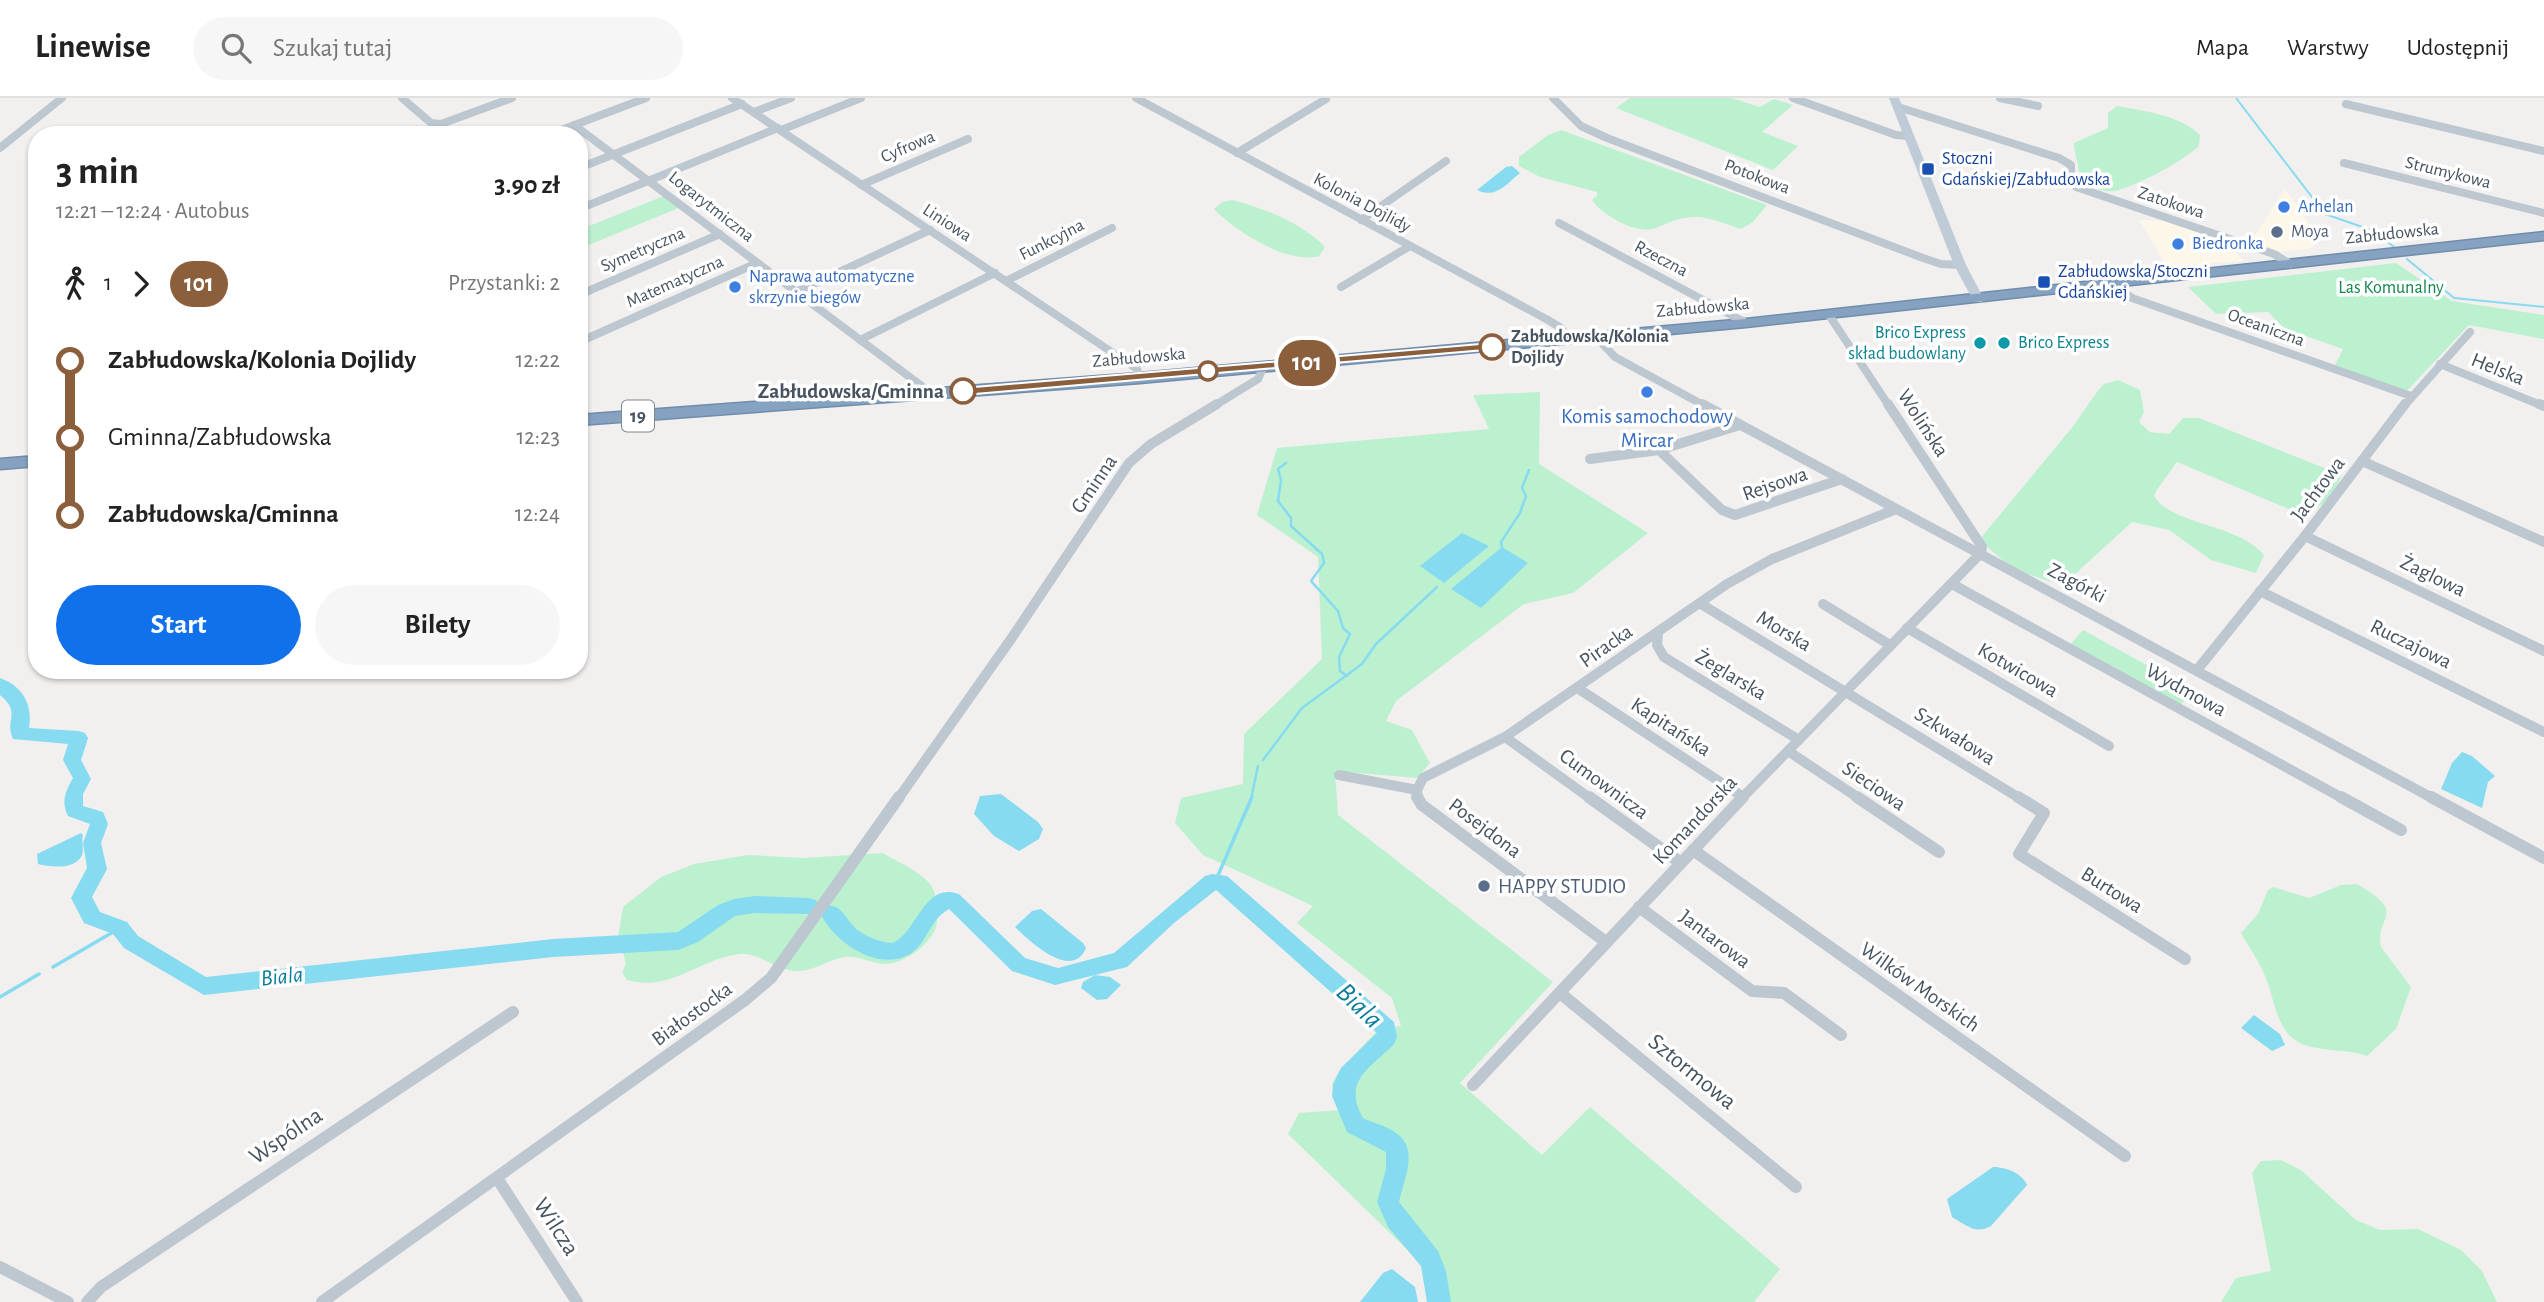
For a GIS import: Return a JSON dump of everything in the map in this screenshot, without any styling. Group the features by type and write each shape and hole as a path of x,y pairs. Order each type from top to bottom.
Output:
{"highway":[{"name":"Zabłudowska","path":"588,419 1140,377 1570,340 1829,315 2544,236"},
{"path":"0,464 28,462"}],"street":[{"path":"0,148 62,98"},
{"path":"402,98 431,123 441,124 512,98"},
{"path":"574,125 646,98"},
{"name":"Liniowa","path":"732,98 1137,369 1140,377"},
{"path":"754,112 791,98"},
{"path":"588,205 860,98"},
{"name":"Kolonia Dojlidy","path":"1136,98 1548,320 1560,328 1570,340"},
{"name":"Potokowa","path":"1553,98 1581,126 1607,138 1923,258 1941,264 1960,265"},
{"path":"1793,98 1896,135 1909,136"},
{"path":"1818,107 1820,98"},
{"path":"2000,98 2038,106"},
{"path":"1237,153 1326,99"},
{"path":"1896,103 1960,265 1978,299"},
{"name":"Zatokowa","path":"1896,103 2059,158 2071,165 2071,182 2076,187 2267,251 2291,264"},
{"path":"588,164 742,104"},
{"path":"2346,104 2544,151"},
{"name":"Logarytmiczna","path":"588,135 923,387 923,394"},
{"name":"Cyfrowa","path":"861,185 968,139"},
{"path":"1361,220 1446,161"},
{"name":"Strumykowa","path":"2344,163 2544,213"},
{"name":"Rzeczna","path":"1559,223 1746,323"},
{"name":"Funkcyjna","path":"1006,281 1112,228"},
{"path":"796,292 930,230"},
{"name":"Symetryczna","path":"588,291 720,234"},
{"path":"1341,287 1410,246"},
{"name":"Matematyczna","path":"588,338 757,263"},
{"path":"860,340 995,274"},
{"name":"Oceaniczna","path":"2114,284 2132,298 2411,396"},
{"name":"Wolińska","path":"1829,315 1982,547 1980,553"},
{"name":"Jachtowa","path":"2197,670 2305,536 2411,396 2470,332"},
{"name":"Zagórki","path":"1596,337 1615,358 2544,858"},
{"name":"Helska","path":"2440,365 2544,406"},
{"name":"Gminna","path":"992,665 1129,463 1151,444 1258,379 1263,374 1264,366"},
{"path":"1590,459 1659,450 1740,425"},
{"name":"Rejsowa","path":"1659,450 1722,510 1735,515 1842,479"},
{"path":"2362,461 2544,542"},
{"name":"Piracka","path":"1418,790 1423,778 1506,737 1727,584 1772,559 1896,509"},
{"name":"Żaglowa","path":"2305,536 2544,651"},
{"name":"Komandorska","path":"1473,1085 1743,797 1980,553"},
{"name":"Wydmowa","path":"1952,584 2401,830"},
{"name":"Ruczajowa","path":"2260,591 2544,732"},
{"name":"Morska","path":"1701,604 1846,691"},
{"path":"1822,604 1890,645"},
{"name":"Kotwicowa","path":"1907,628 2109,746"},
{"name":"Żeglarska","path":"1658,633 1657,645 1664,657 1799,740"},
{"name":"Białostocka","path":"322,1302 745,1000 771,978 992,665"},
{"name":"Kapitańska","path":"1579,689 1743,797"},
{"name":"Szkwałowa","path":"1846,691 2043,813 2019,854"},
{"name":"Cumownicza","path":"1506,737 1681,863"},
{"name":"Sieciowa","path":"1788,751 1939,852"},
{"path":"1339,775 1418,790"},
{"name":"Posejdona","path":"1418,790 1417,798 1422,805 1606,942"},
{"name":"Wilków Morskich","path":"1693,850 2125,1156"},
{"name":"Burtowa","path":"2019,854 2185,959"},
{"name":"Jantarowa","path":"1639,907 1752,991 1784,993 1841,1035"},
{"name":"Sztormowa","path":"1560,993 1796,1187"},
{"name":"Wspólna","path":"87,1302 102,1287 513,1012"},
{"name":"Wilcza","path":"497,1178 577,1302"},
{"path":"2,1273 68,1302"}],"shaded area":[{"path":"2285,189 2320,238 2313,248 2277,252 2250,243"},
{"path":"2139,220 2169,221 2224,240 2244,261 2167,266"}],"green space":[{"path":"1630,98 1732,98 1760,107 1774,99 1793,105 1762,132 1798,146 1773,170 1616,108"},
{"path":"2117,106 2172,118 2200,135 2199,146 2147,179 2115,191 2101,190 2082,182 2079,179 2074,143 2108,128 2108,113"},
{"path":"1561,130 1767,205 1753,222 1741,229 1699,217 1680,219 1646,230 1628,226 1596,205 1592,200 1597,196 1597,192 1540,177 1519,166 1519,157 1548,135"},
{"path":"666,195 681,207 588,245 588,226"},
{"path":"1232,200 1282,217 1316,238 1325,247 1319,256 1306,257 1292,256 1263,244 1235,227 1214,209 1222,202"},
{"name":"Las Komunalny","path":"2396,263 2452,301 2544,315 2544,339 2469,325 2402,396 2332,371 2343,349 2285,329 2268,312 2216,314 2188,287"},
{"path":"2118,380 2140,390 2144,412 2139,422 2150,432 2169,434 2183,418 2199,418 2342,475 2326,501 2314,510 2298,513 2177,462 2154,496 2162,506 2175,513 2238,536 2252,544 2264,555 2256,573 2211,560 2169,530 2132,522 2063,585 2008,564 1980,539 2074,425 2097,392 2104,384"},
{"path":"1540,392 1539,464 1648,533 1573,593 1524,604 1396,701 1386,721 1412,730 1430,763 1417,778 1335,771 1338,815 1553,982 1460,1083 1542,1155 1590,1107 1780,1269 1754,1302 1433,1302 1422,1264 1288,1134 1299,1113 1341,1110 1332,1084 1339,1071 1379,1029 1401,1026 1392,998 1297,923 1313,906 1203,855 1175,823 1181,798 1243,784 1244,734 1322,659 1318,557 1257,515 1277,448 1489,429 1473,395"},
{"path":"2083,630 2192,690 2180,706 2070,645"},
{"path":"883,853 919,874 931,885 935,894 937,917 933,933 920,948 895,963 876,963 845,957 799,971 783,968 747,954 739,954 657,982 627,980 622,973 626,963 618,937 623,907 661,877 694,864 748,855 803,858"},
{"path":"2357,884 2373,894 2386,909 2380,936 2381,947 2411,987 2396,1029 2367,1056 2308,1046 2289,1035 2279,1017 2263,970 2241,933 2258,914 2268,890 2273,887 2309,898 2341,885"},
{"path":"2281,1160 2302,1171 2356,1220 2380,1230 2418,1229 2461,1250 2482,1271 2497,1302 2221,1302 2236,1278 2271,1271 2252,1173 2261,1161"}],"water":[{"path":"1512,166 1520,173 1500,189 1490,193 1477,190 1506,167"},
{"path":"1462,533 1489,546 1444,583 1420,566"},
{"path":"1502,547 1528,563 1481,608 1451,589"},
{"path":"2462,752 2472,756 2495,776 2488,782 2482,808 2441,789 2452,763"},
{"path":"1001,794 1038,822 1043,829 1039,839 1019,851 994,836 974,814 980,796"},
{"path":"81,833 83,852 73,864 38,864 37,854"},
{"path":"1041,909 1083,943 1086,948 1080,957 1071,961 1051,956 1015,927 1032,911"},
{"path":"1095,975 1110,977 1121,985 1107,999 1097,1000 1081,988 1083,982"},
{"path":"2254,1015 2280,1034 2285,1045 2272,1051 2241,1028"},
{"path":"1993,1167 2013,1172 2027,1185 1991,1226 1981,1230 1971,1228 1952,1217 1947,1199"},
{"path":"1392,1269 1415,1287 1418,1302 1360,1302 1383,1273"}],"waterway":[{"path":"2236,98 2325,214 2374,231 2394,247"},
{"path":"2407,259 2454,298 2544,307"},
{"path":"1286,463 1278,469 1281,480 1278,501 1291,518 1291,526 1322,554 1324,563 1311,581 1338,611 1343,628 1350,634 1339,657 1340,671 1346,676"},
{"path":"1502,547 1501,542 1520,513 1526,496 1522,488 1529,470"},
{"path":"1346,676 1362,664 1376,644 1437,587"},
{"path":"1263,760 1302,708 1346,676"},
{"name":"Biala","path":"0,685 19,701 22,716 19,734 79,738 72,760 82,779 74,794 75,811 96,817 99,824 92,843 97,869 81,898 89,907 91,917 120,928 131,942 204,986 553,948 678,941 734,908 755,905 809,906"},
{"path":"1251,799 1258,766"},
{"path":"1216,880 1252,797"},
{"name":"Biala","path":"1173,915 1212,882 1220,882 1387,1029 1387,1037 1348,1075 1343,1096 1346,1109 1355,1125 1387,1139 1398,1152 1397,1169 1388,1202 1396,1219 1430,1259 1436,1277 1439,1302"},
{"name":"Biala","path":"830,913 852,937 875,950 892,952 904,948 938,904 952,900 1019,965 1055,976"},
{"name":"Biala","path":"1063,975 1120,961 1165,922"},
{"path":"53,967 120,928"},
{"path":"0,997 39,974"}],"bus line":[{"name":"101","path":"963,391 1492,347"}],"place":[{"name":"Stoczni Gdańskiej/Zabłudowska","path":"1928,169"},
{"name":"Arhelan","path":"2284,207"},
{"name":"Moya","path":"2277,232"},
{"name":"Biedronka","path":"2178,244"},
{"name":"Zabłudowska/Stoczni Gdańskiej","path":"2044,282"},
{"name":"Naprawa automatyczne skrzynie biegów","path":"735,287"},
{"name":"Brico Express skład budowlany","path":"1980,343"},
{"name":"Brico Express","path":"2004,343"},
{"name":"Zabłudowska/Kolonia Dojlidy","path":"1492,347"},
{"name":"Zabłudowska/Gminna","path":"963,391"},
{"name":"Komis samochodowy Mircar","path":"1647,392"},
{"name":"HAPPY STUDIO","path":"1484,886"}]}
